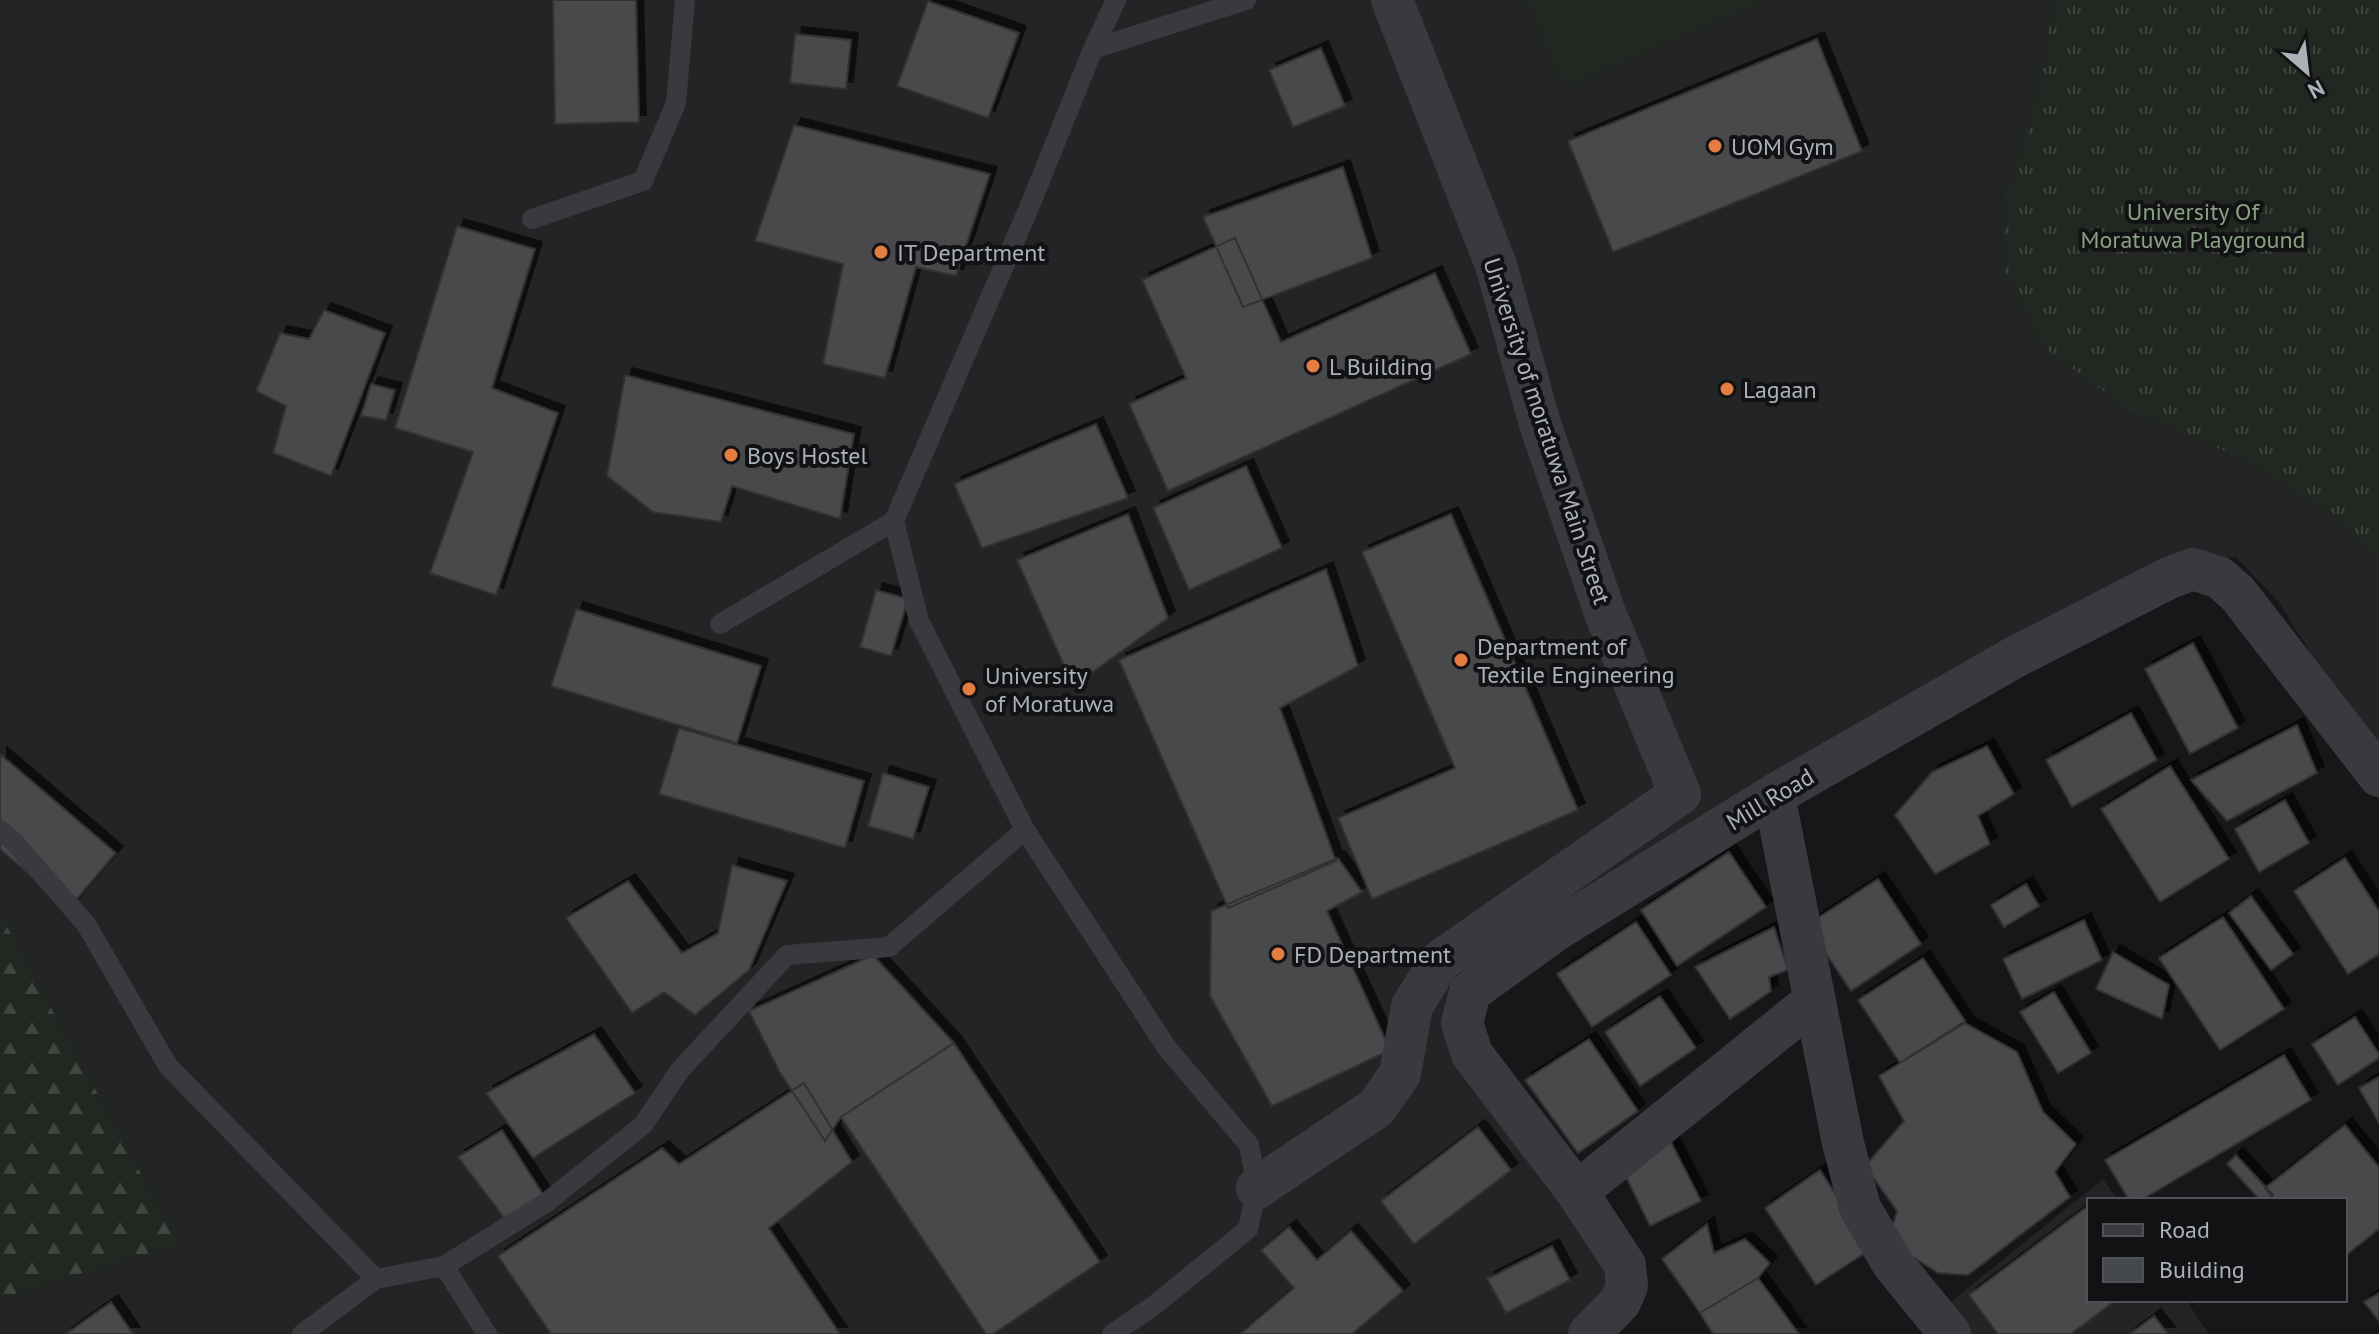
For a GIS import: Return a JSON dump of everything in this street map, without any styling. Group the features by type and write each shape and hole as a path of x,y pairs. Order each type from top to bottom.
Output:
{"street":[{"name":"University of moratuwa Main Street","path":"1257,1188 1376,1108 1400,1074 1412,1006 1440,961 1680,794 1605,613 1540,424 1496,265 1392,0"},
{"name":"Mill Road","path":"1589,1334 1620,1302 1627,1286 1625,1265 1577,1192 1472,1054 1462,1023 1470,992 1556,930 1774,795 2015,657 2169,578 2193,569 2220,578 2238,594 2379,776"},
{"path":"1774,795 1843,1143 1860,1208 1893,1264 1950,1334"},
{"path":"1577,1192 1815,1000"}],"lane":[{"path":"532,219 643,181 676,103 685,0"},
{"path":"720,624 894,521 1116,0"},
{"path":"1093,49 1246,0"},
{"path":"894,521 919,621 1025,830 1167,1048 1249,1145 1257,1188 1248,1229 1156,1304 1112,1334"},
{"path":"0,830 86,924 168,1066 376,1279"},
{"path":"302,1334 376,1279 444,1266 547,1202 643,1125 680,1070 787,955 889,947 1025,830"},
{"path":"444,1266 487,1334"}],"shaded area":[{"name":"University of Moratuwa","path":"0,0 2379,0 2379,764 2279,602 2235,556 2017,638 1480,1003 1478,1083 1625,1264 1576,1334 0,1334"},
{"path":"2103,1179 2117,1198 2087,1198 2087,1302 2187,1302 2209,1334 1963,1334 1943,1308"}],"green space":[{"path":"1526,0 1766,0 1564,88"},
{"name":"University Of Moratuwa Playground","path":"2055,0 2379,0 2379,560 2336,517 2257,467 2202,440 2132,412 2042,346 2003,267 2003,205 2029,126"},
{"path":"0,914 179,1244 0,1298"}],"building":[{"path":"553,0 636,0 639,122 555,124"},
{"path":"928,1 1019,33 988,118 897,86"},
{"path":"795,34 851,40 846,89 790,83"},
{"name":"UOM Gym","path":"1817,39 1862,151 1613,252 1568,141"},
{"path":"1321,48 1345,106 1293,127 1269,70"},
{"name":"IT Department","path":"794,125 990,174 956,276 916,267 885,378 823,364 843,264 755,241"},
{"path":"1343,167 1372,258 1243,307 1203,217"},
{"path":"457,226 535,249 492,388 558,413 496,595 430,573 473,452 395,428"},
{"name":"L Building","path":"1235,238 1281,342 1435,273 1471,354 1168,491 1129,404 1186,378 1142,280"},
{"path":"324,310 385,333 331,476 273,453 286,406 256,391 280,333 309,339"},
{"name":"Boys Hostel","path":"625,375 854,434 840,519 732,486 721,522 653,512 607,476"},
{"path":"371,384 395,390 386,420 361,416"},
{"path":"1096,424 1128,498 982,548 954,484"},
{"path":"1246,466 1282,548 1189,590 1153,508"},
{"path":"1128,514 1168,618 1073,686 1017,560"},
{"name":"Department of Textile Engineering","path":"1451,514 1578,810 1372,899 1338,818 1455,768 1362,552"},
{"path":"1326,569 1358,666 1280,708 1336,861 1228,908 1119,660"},
{"path":"876,590 908,599 891,656 860,647"},
{"path":"576,609 761,666 737,743 551,686"},
{"path":"2193,643 2238,728 2190,754 2145,669"},
{"path":"2131,713 2157,760 2072,807 2046,760"},
{"path":"2297,725 2317,773 2227,821 2191,780"},
{"path":"679,728 864,781 845,848 659,794"},
{"path":"1987,746 2014,794 1978,816 1990,844 1935,874 1895,815 1932,772"},
{"path":"0,754 116,853 69,908 0,849"},
{"path":"2170,766 2229,859 2160,902 2101,809"},
{"path":"883,773 929,787 913,839 868,826"},
{"path":"2285,800 2309,843 2259,872 2235,829"},
{"path":"1729,852 1766,907 1677,966 1641,910"},
{"name":"FD Department","path":"1338,858 1362,892 1327,911 1390,1050 1272,1106 1210,996 1211,911"},
{"path":"2345,858 2379,911 2379,954 2348,974 2294,891"},
{"path":"732,865 787,881 749,970 695,1015 664,992 632,1013 566,918 628,881 682,953 718,933"},
{"path":"1878,879 1921,944 1851,991 1807,925"},
{"path":"2026,884 2039,906 2004,927 1991,905"},
{"path":"2251,896 2293,954 2271,970 2229,913"},
{"path":"2223,917 2284,1009 2220,1050 2159,958"},
{"path":"2084,920 2102,960 2022,999 2003,959"},
{"path":"1636,922 1671,975 1592,1027 1557,974"},
{"path":"1774,927 1788,970 1769,977 1771,991 1730,1019 1695,967"},
{"path":"2113,952 2169,985 2162,1019 2096,989"},
{"path":"873,955 954,1043 841,1117 825,1141 779,1071 749,1011"},
{"path":"1923,958 1965,1021 1900,1063 1858,1000"},
{"path":"2054,992 2091,1053 2058,1073 2020,1012"},
{"path":"1660,996 1696,1048 1640,1086 1605,1032"},
{"path":"2355,1017 2379,1058 2338,1085 2312,1044"},
{"path":"1965,1023 2017,1052 2043,1112 2076,1144 2055,1172 2070,1197 1968,1275 1938,1273 1888,1241 1897,1211 1865,1166 1904,1121 1879,1076"},
{"path":"594,1034 635,1093 533,1158 486,1093"},
{"path":"1589,1039 1638,1111 1578,1153 1525,1080"},
{"path":"954,1043 1100,1262 993,1334 986,1334 841,1117"},
{"path":"2284,1055 2311,1100 2144,1198 2128,1198 2105,1160"},
{"path":"2379,1077 2379,1123 2359,1088"},
{"path":"804,1083 852,1162 769,1228 840,1334 551,1334 498,1256 662,1148 679,1164"},
{"path":"2345,1125 2379,1167 2379,1229 2347,1254 2347,1198 2273,1198 2265,1188"},
{"path":"1478,1127 1511,1170 1414,1244 1381,1201"},
{"path":"502,1130 546,1199 506,1220 458,1157"},
{"path":"1671,1142 1701,1201 1650,1226 1621,1167"},
{"path":"2236,1155 2273,1195 2258,1198 2227,1164"},
{"path":"1820,1170 1871,1249 1816,1285 1765,1208"},
{"path":"2087,1207 2087,1302 2113,1302 2071,1334 1998,1334 1969,1295"},
{"path":"1707,1224 1714,1253 1745,1239 1770,1263 1758,1278 1700,1313 1662,1259"},
{"path":"1289,1227 1317,1260 1351,1231 1403,1291 1352,1334 1240,1334 1294,1288 1261,1250"},
{"path":"1552,1246 1570,1280 1506,1313 1487,1279"},
{"path":"1758,1278 1799,1334 1713,1334 1700,1313"},
{"path":"2379,1293 2379,1321 2364,1302"},
{"path":"111,1302 133,1334 66,1334"},
{"path":"2154,1316 2168,1334 2130,1334"}],"place":[{"name":"UOM Gym","path":"1715,146"},
{"name":"IT Department","path":"881,252"},
{"name":"L Building","path":"1313,366"},
{"name":"Lagaan","path":"1727,389"},
{"name":"Boys Hostel","path":"731,455"},
{"name":"Department of Textile Engineering","path":"1461,660"},
{"name":"University of Moratuwa","path":"969,689"},
{"name":"FD Department","path":"1278,954"}]}
